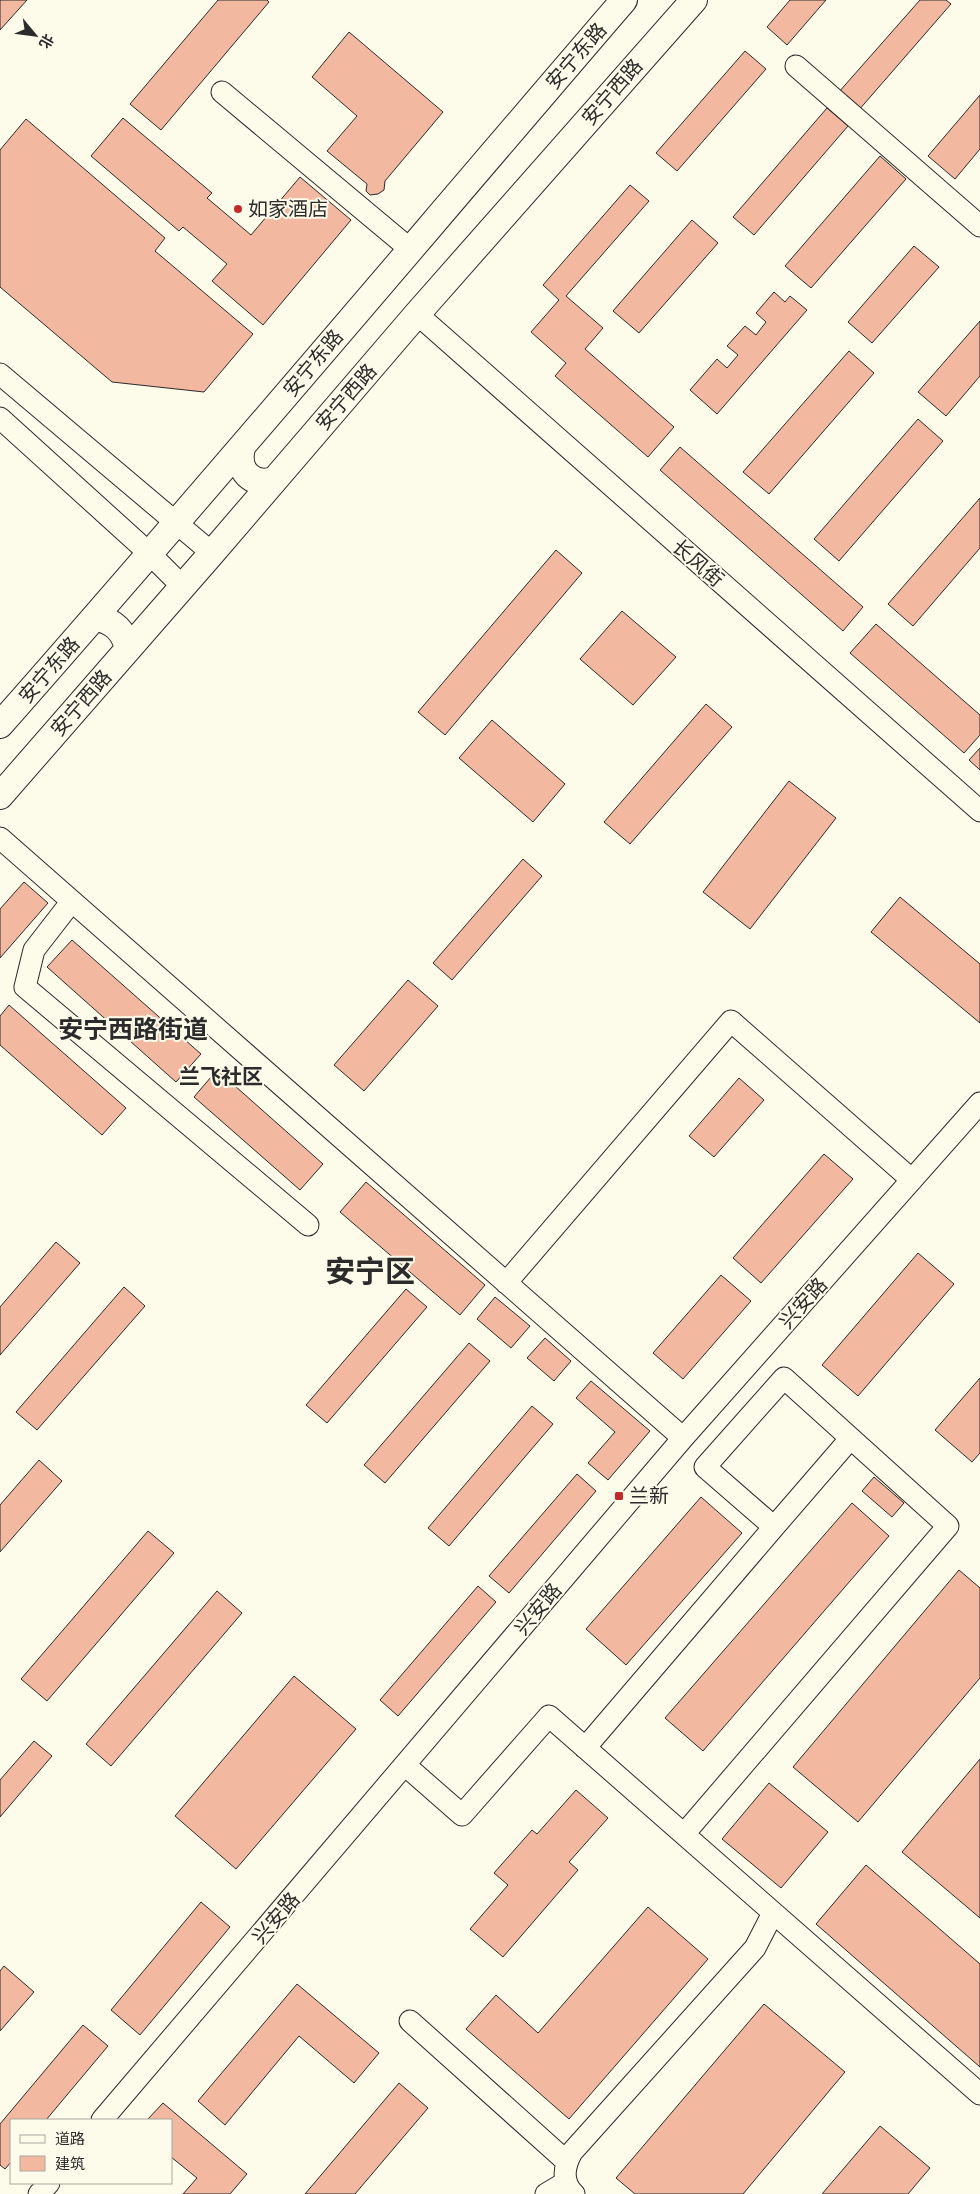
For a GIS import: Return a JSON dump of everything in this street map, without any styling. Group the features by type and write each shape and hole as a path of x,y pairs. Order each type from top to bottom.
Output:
{"main road":[{"name":"安宁东路","path":"0,725 177,524 624,0"},
{"name":"安宁西路","path":"0,796 212,554 417,314 694,0"},
{"path":"242,448 240,463 248,476 261,482 274,480"},
{"path":"95,617 113,623 120,630 128,649"}],"street":[{"path":"796,66 980,226"},
{"path":"222,92 410,249"},
{"name":"长风街","path":"417,314 980,811"},
{"path":"0,374 212,554"},
{"path":"0,418 150,554 182,586"},
{"path":"0,838 683,1438"},
{"path":"72,901 34,950 25,987 308,1225"},
{"path":"506,1283 731,1021 912,1180"},
{"name":"兴安路","path":"103,2119 406,1766 683,1438 980,1103"},
{"path":"684,1834 948,1526 784,1378 705,1468 774,1527"},
{"path":"585,1748 850,1439"},
{"path":"406,1766 462,1816 549,1716 980,2094"},
{"path":"569,2179 572,2152 755,1948 773,1913"},
{"path":"410,2021 569,2179"},
{"path":"546,2194 569,2179"},
{"path":"39,2194 48,2184"}],"building":[{"path":"0,0 27,0 0,30"},
{"path":"218,0 267,0 269,2 161,130 130,104"},
{"path":"790,0 826,0 787,45 767,27"},
{"path":"920,0 946,0 951,4 858,111 838,93"},
{"path":"349,32 443,112 385,181 384,190 378,194 370,195 366,191 367,184 327,151 357,116 312,77"},
{"path":"745,51 766,69 677,171 656,153"},
{"path":"980,95 980,149 955,179 928,156"},
{"path":"827,108 848,126 754,235 733,217"},
{"path":"123,118 212,193 207,198 251,235 300,177 351,220 263,325 212,281 227,264 183,227 179,231 91,156"},
{"path":"26,119 165,238 155,251 253,334 204,392 112,382 0,287 0,150"},
{"path":"880,156 906,179 811,288 785,266"},
{"path":"630,185 649,201 566,296 603,328 585,349 674,427 648,457 555,376 566,363 531,332 559,300 543,285"},
{"path":"692,220 718,243 639,333 613,311"},
{"path":"914,246 939,267 872,343 848,322"},
{"path":"774,292 785,302 790,296 807,310 717,414 690,390 717,359 727,368 738,355 727,346 745,326 756,335 766,322 756,313"},
{"path":"980,321 980,376 946,416 918,392"},
{"path":"849,351 874,373 769,494 743,472"},
{"path":"918,419 943,441 839,561 814,539"},
{"path":"680,447 863,607 843,631 660,470"},
{"path":"980,498 980,548 913,626 888,604"},
{"path":"556,550 582,573 445,735 418,712"},
{"path":"622,611 676,657 633,705 580,659"},
{"path":"876,624 980,715 980,735 964,753 850,653"},
{"path":"706,704 732,727 630,844 604,822"},
{"path":"492,720 565,784 533,822 459,758"},
{"path":"980,748 980,770 969,760"},
{"path":"789,781 836,818 750,929 703,892"},
{"path":"523,859 542,876 452,980 433,963"},
{"path":"24,882 48,903 0,958 0,909"},
{"path":"900,897 980,964 980,1023 871,932"},
{"path":"72,940 201,1054 176,1082 47,967"},
{"path":"408,980 438,1006 364,1091 334,1065"},
{"path":"9,1005 126,1108 102,1135 0,1045 0,1016"},
{"path":"217,1070 323,1164 300,1190 194,1097"},
{"path":"739,1078 764,1100 714,1157 689,1136"},
{"path":"824,1154 853,1179 761,1283 733,1258"},
{"path":"366,1182 485,1285 460,1315 340,1212"},
{"path":"56,1242 80,1263 0,1355 0,1307"},
{"path":"918,1253 954,1284 858,1396 822,1365"},
{"path":"721,1275 751,1301 683,1379 653,1353"},
{"path":"124,1287 145,1306 37,1430 16,1412"},
{"path":"406,1289 427,1307 327,1423 306,1405"},
{"path":"495,1297 530,1326 511,1348 477,1319"},
{"path":"545,1338 571,1361 554,1381 527,1358"},
{"path":"469,1343 490,1361 385,1483 364,1465"},
{"path":"980,1378 980,1453 972,1462 935,1430"},
{"path":"591,1381 650,1431 608,1480 588,1463 615,1432 576,1398"},
{"path":"532,1406 553,1424 449,1546 428,1528"},
{"path":"39,1460 62,1481 0,1552 0,1505"},
{"path":"577,1474 596,1491 509,1593 489,1576"},
{"path":"874,1477 904,1503 892,1517 862,1491"},
{"path":"701,1497 742,1533 626,1665 586,1629"},
{"path":"852,1503 889,1536 703,1751 665,1718"},
{"path":"148,1531 174,1553 47,1701 21,1679"},
{"path":"959,1570 980,1588 980,1678 858,1822 793,1767"},
{"path":"478,1586 496,1602 398,1716 380,1700"},
{"path":"217,1591 242,1613 111,1766 86,1744"},
{"path":"294,1676 356,1729 236,1869 175,1816"},
{"path":"34,1741 52,1756 0,1817 0,1780"},
{"path":"980,1759 980,1918 902,1852"},
{"path":"769,1783 828,1832 781,1888 722,1839"},
{"path":"576,1790 608,1818 569,1862 578,1870 503,1957 470,1929 508,1885 494,1873 532,1830 537,1834"},
{"path":"866,1865 980,1964 980,2067 816,1924"},
{"path":"201,1902 230,1927 140,2035 111,2010"},
{"path":"648,1907 708,1959 569,2119 466,2029 496,1995 538,2033"},
{"path":"4,1966 34,1992 0,2031 0,1971"},
{"path":"297,1984 379,2053 354,2083 299,2036 225,2125 198,2101"},
{"path":"764,2004 845,2072 743,2194 635,2194 616,2178"},
{"path":"83,2025 108,2046 47,2119 10,2119 10,2163 5,2169 0,2165 0,2124"},
{"path":"399,2083 428,2108 355,2194 305,2194"},
{"path":"163,2103 247,2174 230,2194 183,2194 197,2178 172,2158 172,2119 148,2119"},
{"path":"880,2126 930,2168 908,2194 822,2194"}],"place":[{"name":"如家酒店","path":"238,209"},
{"name":"兰新","path":"619,1496"}],"district":[{"name":"安宁西路街道","path":"133,1029"},
{"name":"兰飞社区","path":"221,1077"},
{"name":"安宁区","path":"370,1272"}]}
